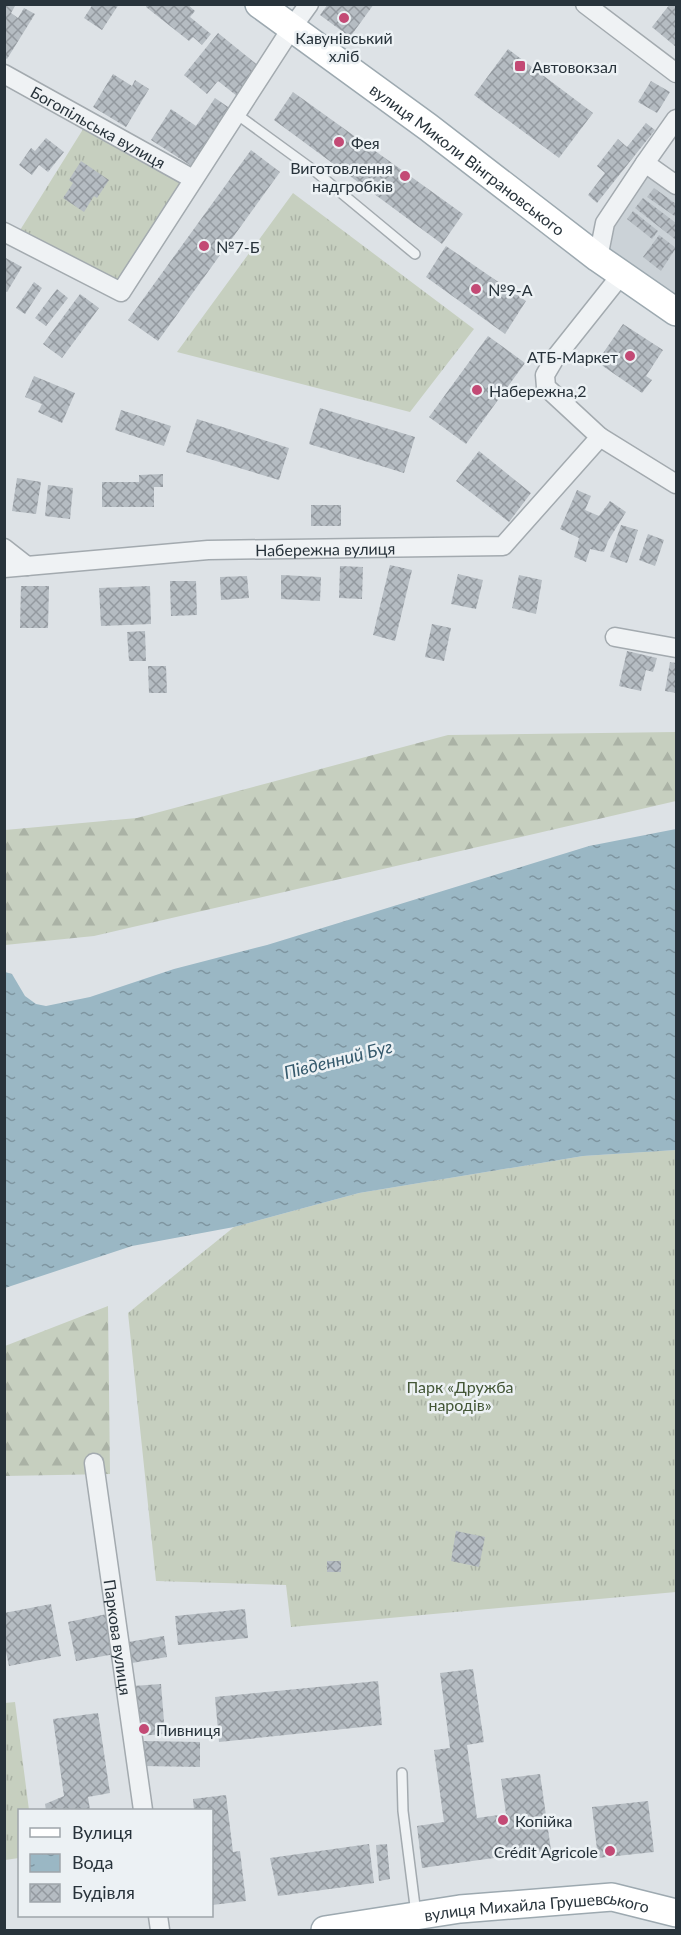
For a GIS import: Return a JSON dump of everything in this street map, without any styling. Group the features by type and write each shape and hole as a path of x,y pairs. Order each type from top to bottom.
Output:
{"main road":[{"name":"вулиця Миколи Вінграновського","path":"259,4 428,127 621,275 676,312"},
{"name":"вулиця Михайла Грушевського","path":"325,1930 466,1908 612,1898 676,1913"}],"street":[{"path":"4,232 121,292 309,4"},
{"path":"585,4 676,73"},
{"name":"Богопільська вулиця","path":"4,74 193,179"},
{"path":"598,258 604,223 676,119"},
{"path":"645,163 676,185"},
{"path":"621,275 555,358 545,375 546,387 600,437 676,484"},
{"name":"Набережна вулиця","path":"4,568 208,550 502,546 600,437"},
{"path":"4,548 27,566"},
{"path":"615,638 676,648"},
{"name":"Паркова вулиця","path":"93,1463 143,1809"}],"lane":[{"path":"236,113 316,172 415,254"},
{"path":"402,1773 416,1916"}],"shaded area":[{"path":"642,168 676,193 676,296 610,250 612,225"}],"green space":[{"path":"85,126 184,181 120,286 17,235"},
{"path":"293,193 474,329 410,412 177,352"},
{"path":"676,732 676,801 94,936 5,945 5,830 137,818 448,735"},
{"name":"Парк «Дружба народів»","path":"676,1150 676,1592 291,1627 286,1585 156,1581 128,1313 234,1227 359,1193 583,1156"},
{"path":"108,1306 110,1474 5,1476 5,1346"},
{"path":"15,1702 29,1809 18,1809 18,1858 5,1860 5,1703"}],"water":[{"name":"Південний Буг","path":"676,829 676,1150 583,1156 359,1193 234,1227 132,1246 5,1288 5,972 12,974 25,996 36,1004 46,1006 90,997 174,969 267,945 589,846"}],"building":[{"path":"4,4 15,6 11,13 18,18 24,8 35,14 7,59 4,57"},
{"path":"93,4 119,4 102,30 84,18"},
{"path":"147,4 187,4 195,11 190,17 211,34 202,45 193,37 189,41 146,7"},
{"path":"328,4 374,4 350,37 320,15"},
{"path":"670,4 676,4 676,47 652,27"},
{"path":"218,33 260,67 237,96 218,81 207,94 184,75"},
{"path":"508,49 593,113 559,158 474,95"},
{"path":"113,74 132,86 135,80 149,89 126,127 93,107"},
{"path":"651,81 670,92 657,113 638,102"},
{"path":"293,92 463,214 442,244 274,120"},
{"path":"215,98 231,109 193,167 151,140 171,109 196,126"},
{"path":"646,123 655,130 597,203 588,195 605,173 597,166 618,139 627,147"},
{"path":"46,138 64,152 48,172 39,165 32,175 19,165 31,148 35,151"},
{"name":"№7-Б","path":"251,150 280,172 158,341 128,320"},
{"path":"81,161 109,180 97,198 94,196 84,212 63,198 73,183 69,180"},
{"path":"654,188 676,204 676,217 647,197"},
{"path":"643,198 676,223 676,240 635,208"},
{"path":"633,211 658,231 652,239 627,219"},
{"path":"659,235 676,248 661,271 643,257"},
{"name":"№9-А","path":"446,246 526,301 505,334 426,277"},
{"path":"4,257 22,267 7,292 4,291"},
{"path":"34,282 42,288 25,314 16,308"},
{"path":"57,289 68,298 46,326 35,318"},
{"path":"80,294 99,308 62,358 43,344"},
{"name":"АТБ-Маркет","path":"623,324 663,350 646,376 652,380 642,393 597,362"},
{"name":"Набережна,2","path":"488,336 525,363 466,444 429,417"},
{"path":"34,376 75,393 62,423 38,412 42,404 25,397"},
{"path":"320,408 415,437 404,473 309,444"},
{"path":"121,410 171,426 164,446 115,430"},
{"path":"197,419 289,448 279,480 186,452"},
{"path":"479,451 531,493 509,522 456,481"},
{"path":"163,474 163,487 154,487 154,507 102,507 102,482 139,482 139,475"},
{"path":"17,478 41,482 36,514 12,511"},
{"path":"48,485 73,488 70,519 45,516"},
{"path":"577,490 591,496 585,510 599,516 610,501 626,512 604,552 590,549 586,562 574,557 579,538 560,529"},
{"path":"311,505 341,505 341,526 311,526"},
{"path":"621,525 638,530 627,563 610,557"},
{"path":"648,534 664,540 655,566 639,560"},
{"path":"390,565 412,570 395,641 373,635"},
{"path":"340,566 363,567 362,599 339,598"},
{"path":"458,574 483,580 476,609 451,604"},
{"path":"281,575 321,577 320,601 281,599"},
{"path":"519,575 542,580 536,614 512,608"},
{"path":"247,576 249,598 221,600 220,577"},
{"path":"170,581 196,581 197,615 171,616"},
{"path":"21,586 49,586 48,628 20,628"},
{"path":"150,586 151,624 101,626 99,588"},
{"path":"432,624 451,628 444,661 425,657"},
{"path":"145,631 146,661 129,661 127,632"},
{"path":"627,651 657,658 653,672 646,670 641,691 619,686"},
{"path":"670,662 676,663 676,693 665,691"},
{"path":"148,666 166,666 167,693 149,693"},
{"path":"456,1531 485,1537 479,1567 451,1561"},
{"path":"327,1561 341,1561 341,1572 327,1572"},
{"path":"51,1604 61,1656 9,1666 4,1643 4,1613"},
{"path":"245,1609 248,1638 178,1645 175,1616"},
{"path":"107,1614 115,1654 76,1661 68,1622"},
{"path":"164,1636 167,1657 132,1663 128,1642"},
{"path":"473,1669 484,1742 467,1745 477,1818 506,1814 501,1779 540,1774 551,1850 422,1868 417,1826 444,1822 434,1750 450,1748 440,1673"},
{"path":"378,1681 382,1725 219,1742 215,1697"},
{"path":"161,1684 165,1734 137,1736 133,1686"},
{"path":"98,1713 110,1793 88,1797 90,1809 46,1809 45,1804 64,1796 53,1719"},
{"path":"144,1741 200,1742 200,1767 144,1766"},
{"path":"226,1795 233,1852 240,1851 246,1901 213,1905 213,1809 194,1809 193,1799"},
{"path":"648,1801 654,1852 598,1858 592,1807"},
{"path":"369,1844 374,1883 278,1896 270,1858"},
{"path":"387,1844 390,1879 379,1881 376,1845"}],"place":[{"name":"Кавунівський хліб","path":"344,18"},
{"name":"Автовокзал","path":"520,66"},
{"name":"Фея","path":"339,142"},
{"name":"Виготовлення надгробків","path":"405,176"},
{"name":"№7-Б","path":"204,246"},
{"name":"№9-А","path":"476,289"},
{"name":"АТБ-Маркет","path":"630,356"},
{"name":"Набережна,2","path":"477,390"},
{"name":"Пивниця","path":"144,1729"},
{"name":"Копійка","path":"503,1820"},
{"name":"Crédit Agricole","path":"610,1851"}]}
